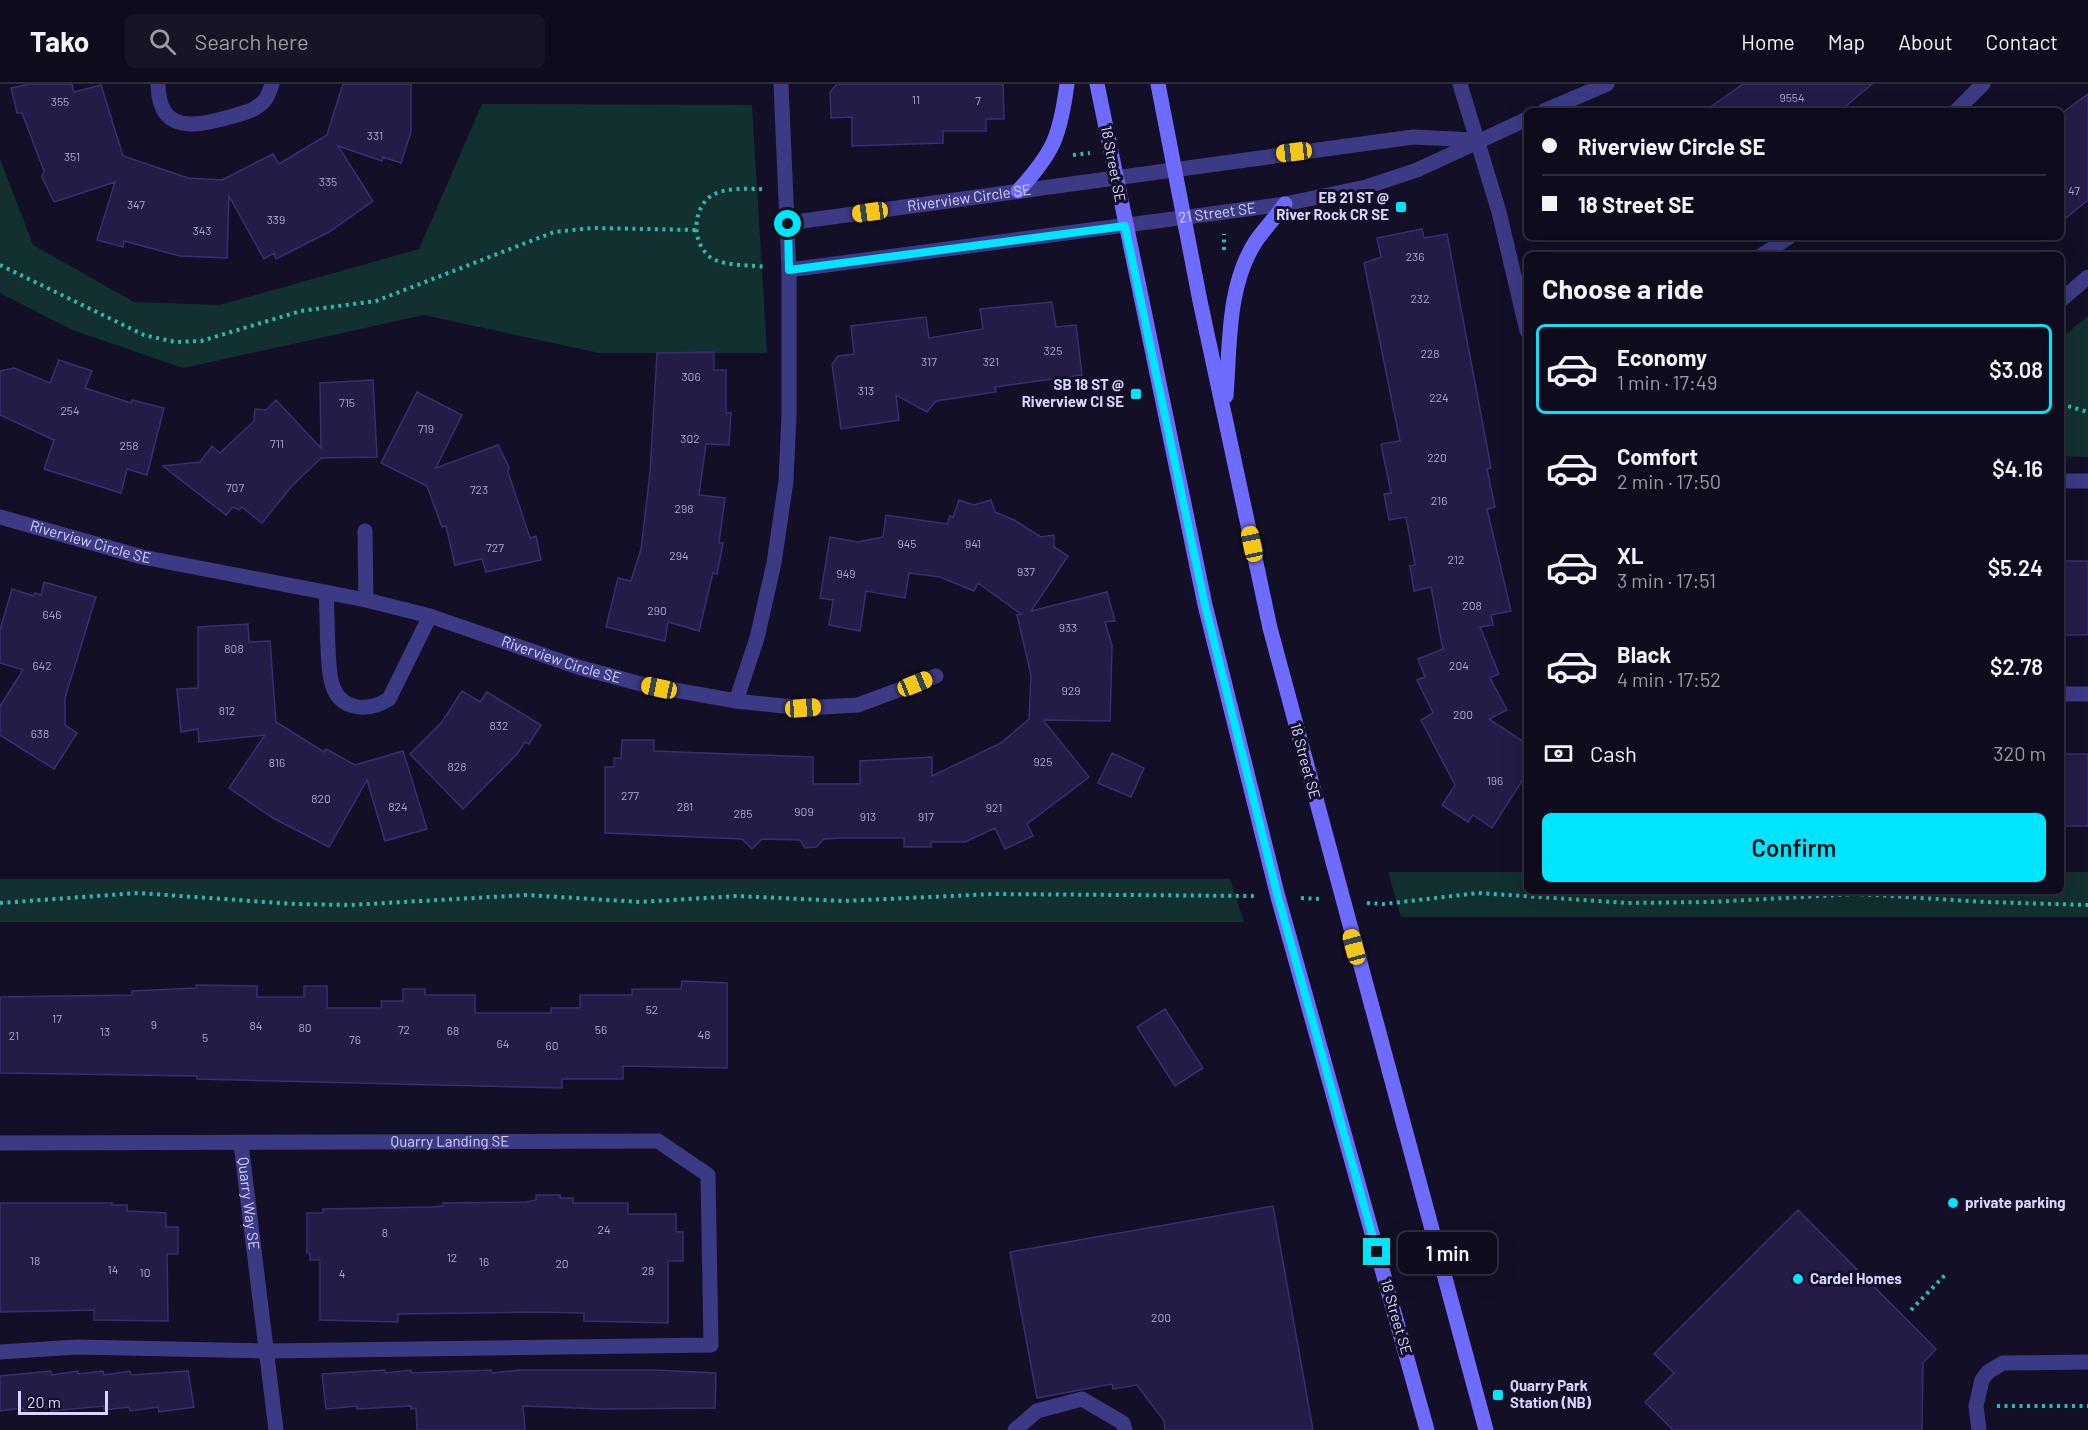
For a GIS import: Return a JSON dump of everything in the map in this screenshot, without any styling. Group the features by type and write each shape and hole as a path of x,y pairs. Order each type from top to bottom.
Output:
{"main road":[{"path":"1018,191 1053,149 1062,120 1067,84"},
{"name":"18 Street SE","path":"1097,84 1205,605 1278,897 1427,1430"},
{"name":"18 Street SE","path":"1158,84 1270,628 1341,901 1486,1430"},
{"path":"1224,411 1233,312 1239,277 1255,243 1285,204"}],"street":[{"path":"158,84 159,96 169,115 177,121 198,126 253,110 264,101 272,84"},
{"path":"736,701 757,638 774,563 786,481 789,415 789,270 781,84"},
{"path":"1460,84 1499,212 1524,318"},
{"path":"1551,108 1607,84"},
{"path":"1959,108 1983,84"},
{"name":"21 Street SE","path":"1125,226 1285,204 1376,184 1417,170 1524,119"},
{"name":"21 Street SE","path":"1115,177 1413,137 1478,140"},
{"name":"Riverview Circle SE","path":"788,224 1115,177"},
{"path":"789,270 1125,226"},
{"path":"1766,252 1784,240"},
{"path":"2064,297 2088,277"},
{"path":"2064,481 2088,481"},
{"name":"Riverview Circle SE","path":"0,517 142,556 366,600 430,616 578,667 641,684 736,701 803,708 858,705 936,676"},
{"path":"365,531 366,600"},
{"path":"326,592 331,683 341,699 358,708 380,705 389,699 430,616"},
{"path":"2064,694 2088,694"},
{"name":"Quarry Landing SE","path":"241,1144 658,1141 708,1175 711,1345 266,1351"},
{"name":"Quarry Way SE","path":"0,1143 241,1144 276,1430"},
{"path":"0,1352 77,1347 266,1351"},
{"path":"1979,1430 1976,1406 1982,1380 1988,1372 2002,1363 2088,1362"},
{"path":"1016,1430 1037,1411 1082,1399 1123,1423 1125,1430"}],"path":[{"path":"1070,155 1094,153"},
{"path":"762,189 727,190 711,196 697,217 696,231 701,247 715,260 789,270"},
{"path":"0,265 144,335 175,342 201,341 302,311 376,301 554,232 593,228 696,231"},
{"path":"1224,233 1224,253"},
{"path":"2064,405 2088,412"},
{"path":"0,903 138,893 294,904 527,895 640,902 737,896 843,901 994,894 1278,897 1384,904 1478,892 1628,903 1711,902 1857,894 1986,902 2088,905"},
{"path":"1911,1310 1946,1274"},
{"path":"1976,1406 2088,1406"}],"green space":[{"path":"482,104 752,105 767,353 599,353 424,315 183,368 72,330 0,293 0,159 33,245 134,302 220,305 419,249"},
{"path":"2088,316 2088,457 2064,456 2064,336"},
{"path":"1388,872 1524,872 1524,894 2064,894 2064,872 2088,872 2088,917 1401,917"},
{"path":"0,879 1230,879 1244,922 0,922"}],"building":[{"path":"30,84 72,84 74,92 101,85 123,156 188,178 222,180 273,154 279,164 327,135 343,84 411,84 411,132 401,163 383,157 382,161 338,146 373,201 329,232 276,259 274,253 264,259 229,196 227,258 180,256 124,241 123,247 97,240 115,182 54,202 42,177 44,171 22,113 17,113 11,88"},
{"path":"837,84 1003,84 1004,119 986,119 986,131 943,131 943,143 852,146 852,117 831,118 830,92"},
{"path":"1743,84 1872,84 1844,108 1709,108"},
{"path":"2088,94 2088,200 2064,220 2064,112"},
{"path":"1422,229 1424,238 1447,234 1491,468 1487,469 1495,507 1487,509 1511,611 1491,615 1493,625 1480,627 1499,674 1490,678 1507,710 1489,719 1524,742 1524,778 1492,828 1473,815 1468,822 1442,805 1455,785 1421,720 1433,713 1417,680 1425,677 1418,659 1443,649 1431,587 1414,591 1410,566 1415,565 1406,517 1389,520 1384,494 1391,493 1381,444 1400,441 1364,263 1381,257 1377,238"},
{"path":"1052,302 1056,327 1076,325 1082,375 995,387 996,392 936,401 927,412 896,395 899,420 841,429 832,364 838,356 854,354 851,326 926,317 929,338 983,329 980,309"},
{"path":"714,352 714,370 726,370 726,413 731,413 729,445 706,444 699,495 725,498 719,543 723,543 717,574 713,573 699,631 668,622 665,641 606,627 618,578 631,581 641,549 650,473 657,353"},
{"path":"59,360 92,371 85,388 131,403 132,400 164,408 147,475 127,469 121,493 44,469 54,440 0,415 0,371 14,368 50,383"},
{"path":"373,380 377,457 321,458 291,487 262,523 242,507 239,510 233,507 226,515 163,466 200,462 212,446 220,453 254,421 255,409 266,410 276,400 321,448 320,383"},
{"path":"417,392 462,415 436,468 498,445 509,467 508,472 530,538 536,536 541,560 486,572 482,559 455,565 446,526 442,527 427,486 381,463"},
{"path":"959,500 974,505 991,500 995,512 1014,520 1041,537 1054,535 1054,547 1068,556 1031,611 1107,592 1115,621 1105,622 1112,645 1110,721 1043,720 1089,777 1027,824 1033,836 1005,849 995,828 965,842 931,842 931,847 904,847 904,838 839,838 824,839 816,847 805,848 800,840 762,839 752,849 742,839 605,833 605,767 614,767 614,758 621,758 622,740 654,740 654,751 813,757 813,784 860,784 860,761 932,757 932,776 1001,743 1029,719 1031,675 1017,615 1021,614 978,583 974,591 940,577 909,573 905,598 866,591 860,631 829,625 833,600 820,598 830,537 858,542 883,537 886,515 947,524 950,516 953,517"},
{"path":"2064,561 2088,561 2088,635 2064,635"},
{"path":"44,582 96,597 65,698 65,725 77,733 54,769 0,735 0,706 23,670 0,663 0,630 12,589 34,596 35,593 41,595"},
{"path":"248,624 249,642 270,641 276,722 324,752 326,749 355,765 403,751 427,829 385,841 367,780 329,847 273,818 229,788 265,735 199,742 198,729 181,732 177,689 198,688 198,627"},
{"path":"462,691 480,702 487,692 541,725 529,744 525,742 517,754 463,809 410,754 442,722"},
{"path":"1112,753 1144,768 1131,797 1098,783"},
{"path":"2064,754 2088,754 2088,826 2064,826"},
{"path":"682,981 727,983 727,1068 623,1066 623,1079 562,1079 562,1088 197,1079 197,1076 0,1073 0,997 132,995 132,991 196,988 196,985 257,986 257,997 304,997 304,986 327,986 327,1008 382,1008 381,1001 403,1001 403,989 425,989 425,995 475,995 475,1013 551,1013 551,1008 580,1008 580,995 632,995 632,989 681,989"},
{"path":"1165,1009 1203,1068 1175,1086 1137,1027"},
{"path":"536,1195 560,1195 560,1198 573,1198 573,1203 628,1203 628,1214 676,1214 676,1232 683,1232 683,1261 668,1261 668,1323 584,1321 584,1313 536,1312 398,1314 398,1322 320,1320 320,1260 310,1260 310,1253 307,1253 307,1213 323,1213 323,1209 431,1207 443,1206 443,1203 526,1202 536,1200"},
{"path":"0,1203 112,1203 112,1205 127,1205 127,1211 166,1213 166,1227 178,1227 178,1254 167,1254 168,1321 94,1320 94,1310 0,1312"},
{"path":"1273,1206 1313,1430 1165,1430 1164,1421 1137,1385 1113,1389 1112,1384 1037,1398 1010,1252"},
{"name":"Cardel Homes","path":"1798,1210 1936,1349 1923,1363 1922,1430 1673,1430 1645,1402 1674,1373 1654,1354"},
{"path":"385,1370 385,1373 411,1370 411,1373 491,1370 492,1373 520,1370 654,1370 716,1373 715,1408 603,1409 523,1406 525,1430 417,1430 416,1408 411,1409 411,1406 357,1409 357,1406 326,1409 322,1374"},
{"path":"51,1371 52,1375 78,1371 78,1374 103,1371 104,1375 130,1371 131,1375 188,1371 194,1407 159,1412 158,1407 130,1411 129,1407 104,1410 104,1406 51,1411 51,1407 24,1411 23,1408 0,1411 0,1376"}],"place":[{"name":"EB 21 ST @ River Rock CR SE","path":"1401,207"},
{"name":"SB 18 ST @ Riverview CI SE","path":"1136,394"},
{"name":"private parking","path":"1953,1203"},
{"name":"Cardel Homes","path":"1798,1279"},
{"name":"Quarry Park Station (NB)","path":"1498,1395"}],"route":[{"path":"788,224 789,270 1125,226 1205,605 1278,897 1377,1252"}]}
